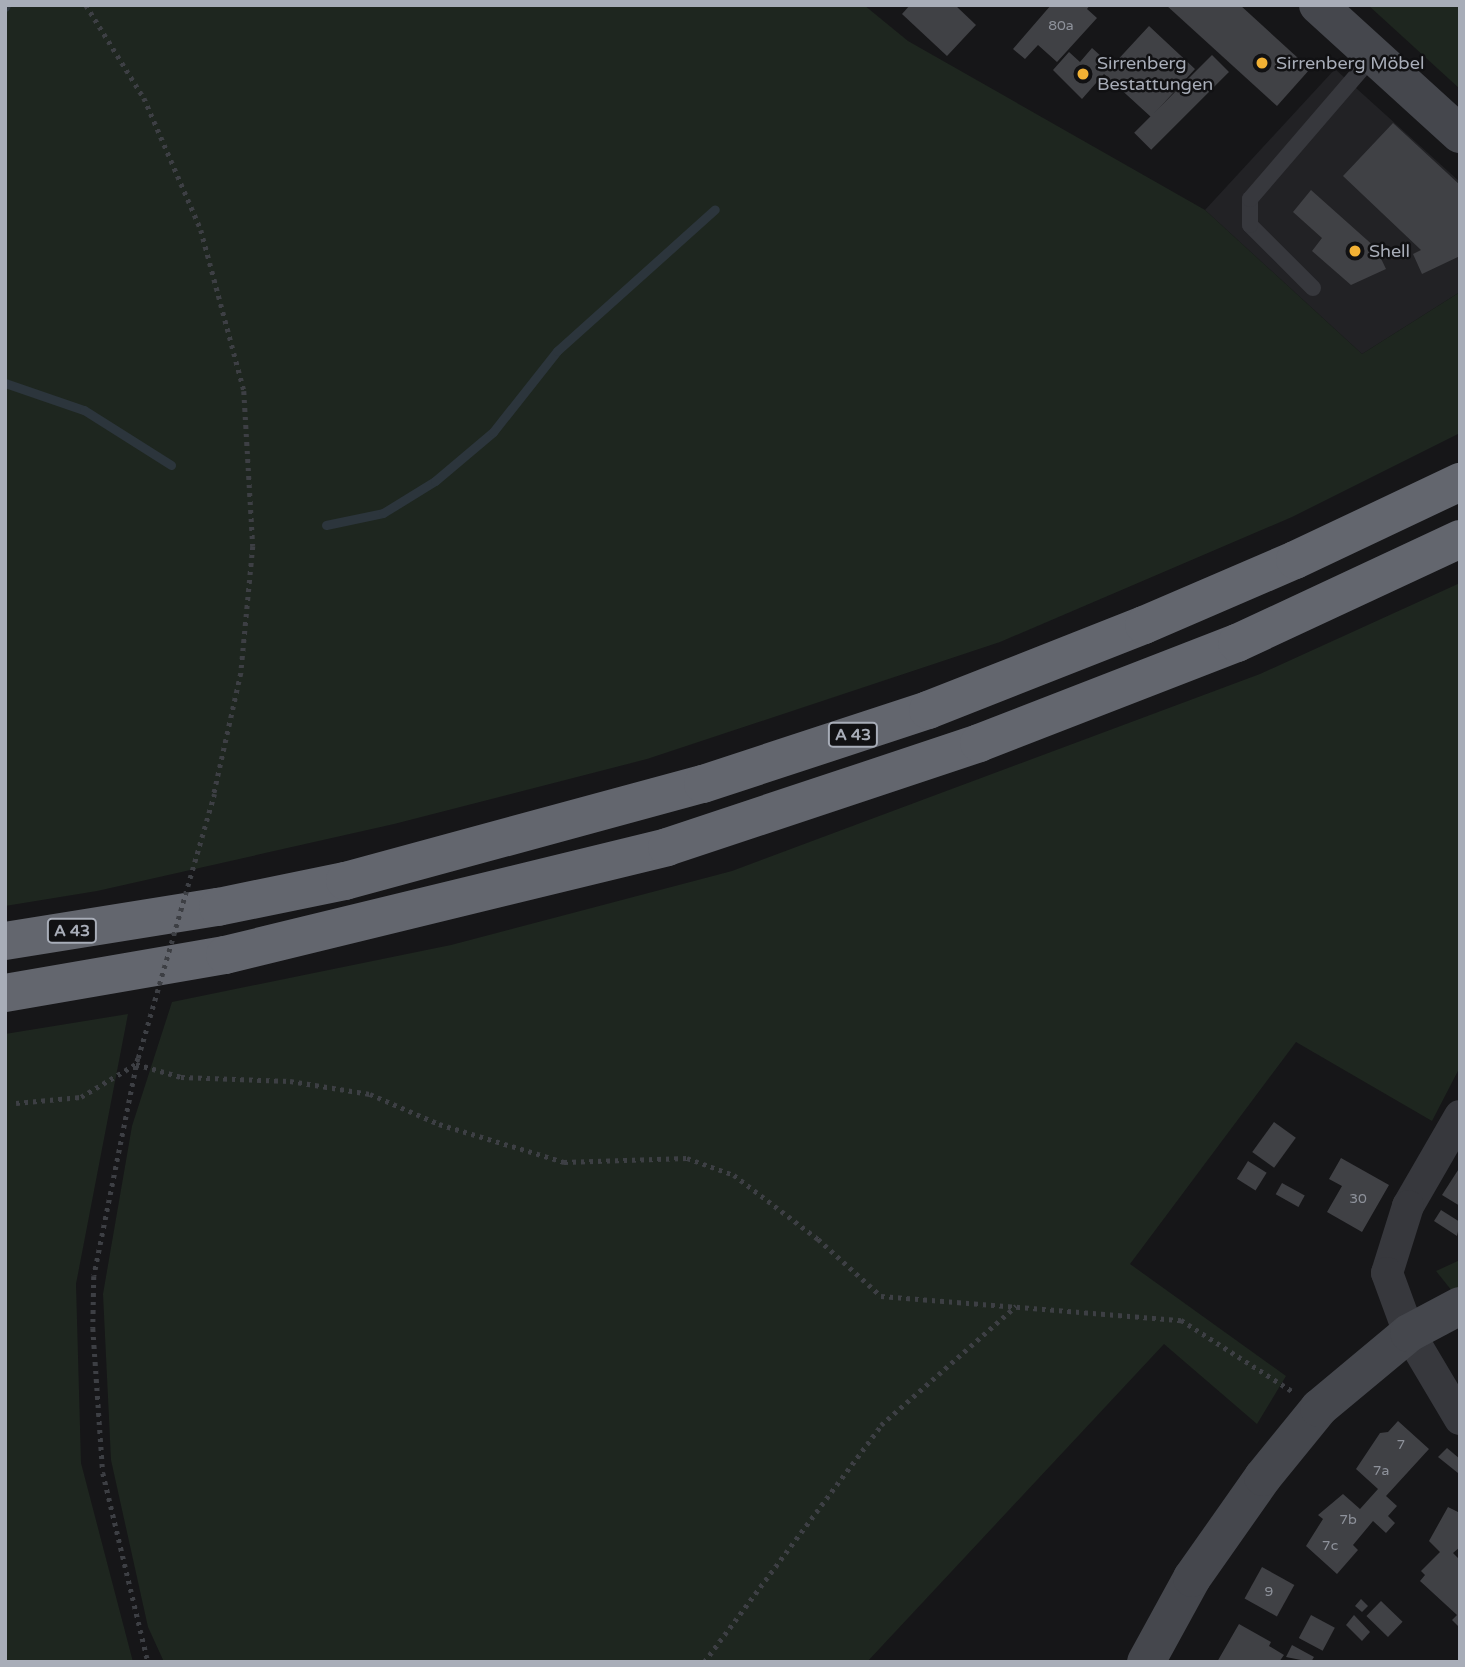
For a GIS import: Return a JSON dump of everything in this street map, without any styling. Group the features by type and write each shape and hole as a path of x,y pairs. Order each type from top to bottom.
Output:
{"highway":[{"name":"A 43","path":"5,941 218,907 345,881 703,784 928,710 1144,625 1295,560 1460,482"},
{"path":"5,993 225,955 667,846 979,743 1212,653 1460,538"}],"main road":[{"path":"1318,5 1460,134"},
{"path":"1146,1662 1192,1578 1263,1477 1320,1408 1409,1333 1460,1306"}],"street":[{"path":"1460,1116 1408,1206 1387,1273 1409,1333 1460,1419"}],"lane":[{"path":"1312,288 1250,225 1250,199 1373,56"}],"path":[{"path":"86,5 144,98 201,230 244,391 253,546 240,673 214,794 137,1061 94,1276 93,1340 103,1473 148,1662"},
{"path":"16,1103 81,1097 137,1061"},
{"path":"137,1061 181,1077 290,1081 370,1094 439,1124 564,1162 687,1158 734,1175 818,1239 881,1296 1181,1320 1320,1408"},
{"path":"705,1662 881,1425 1016,1305"}],"shaded area":[{"path":"5,5 864,5 908,41 1205,210 1362,354 1460,292 1460,433 1292,517 1000,642 647,759 394,824 97,891 5,906"},
{"path":"1368,5 1460,5 1460,89"},
{"name":"Shell","path":"1335,69 1460,182 1460,292 1362,354 1205,210"},
{"path":"1460,583 1460,1067 1432,1121 1296,1042 1130,1264 1286,1376 1257,1424 1164,1344 867,1662 164,1662 148,1627 111,1460 103,1294 132,1126 172,1002 451,945 732,871 1260,674"},
{"path":"128,1014 76,1284 81,1463 133,1662 5,1662 5,1034"},
{"path":"1460,1260 1460,1301 1436,1271"}],"building":[{"path":"910,5 955,5 976,25 947,56 902,14"},
{"path":"1051,5 1090,5 1087,9 1097,18 1057,62 1038,45 1025,59 1013,49"},
{"path":"1166,5 1240,5 1310,69 1277,106"},
{"path":"1149,26 1195,69 1151,117 1104,74 1082,99 1053,70 1069,52 1080,62 1092,48 1112,66"},
{"path":"1212,55 1229,72 1151,150 1134,133"},
{"path":"1393,123 1460,185 1460,256 1422,274 1413,254 1421,250 1343,176"},
{"path":"1311,190 1376,248 1386,269 1351,285 1312,251 1322,238 1293,212"},
{"path":"1274,1122 1296,1138 1274,1168 1252,1152"},
{"path":"1341,1158 1389,1185 1362,1232 1327,1212 1342,1186 1329,1179"},
{"path":"1248,1161 1267,1173 1256,1190 1237,1179"},
{"path":"1460,1167 1460,1206 1442,1195"},
{"path":"1282,1183 1305,1196 1298,1207 1276,1194"},
{"path":"1441,1210 1460,1222 1457,1236 1434,1221"},
{"path":"1398,1421 1429,1449 1386,1496 1397,1506 1388,1516 1395,1523 1386,1533 1373,1521 1353,1545 1358,1550 1337,1574 1306,1546 1323,1519 1318,1515 1343,1494 1360,1509 1378,1489 1356,1469 1380,1433 1388,1432"},
{"path":"1447,1448 1460,1459 1458,1473 1438,1457"},
{"path":"1448,1507 1460,1513 1460,1547 1453,1553 1460,1560 1460,1628 1452,1620 1457,1615 1420,1581 1425,1575 1421,1571 1440,1552 1429,1541"},
{"path":"1262,1567 1294,1585 1277,1616 1245,1598"},
{"path":"1361,1599 1368,1606 1362,1612 1355,1606"},
{"path":"1381,1601 1403,1622 1388,1637 1366,1616"},
{"path":"1311,1615 1335,1628 1323,1651 1299,1638"},
{"path":"1354,1615 1370,1632 1362,1641 1346,1625"},
{"path":"1239,1624 1271,1642 1269,1646 1284,1655 1279,1662 1217,1662"},
{"path":"1292,1645 1314,1657 1311,1662 1286,1657"}],"waterway":[{"path":"326,525 383,513 435,481 493,432 557,351 715,209"},
{"path":"5,383 84,410 171,465"}],"place":[{"name":"Sirrenberg Möbel","path":"1262,63"},
{"name":"Sirrenberg Bestattungen","path":"1083,74"},
{"name":"Shell","path":"1355,251"}]}
